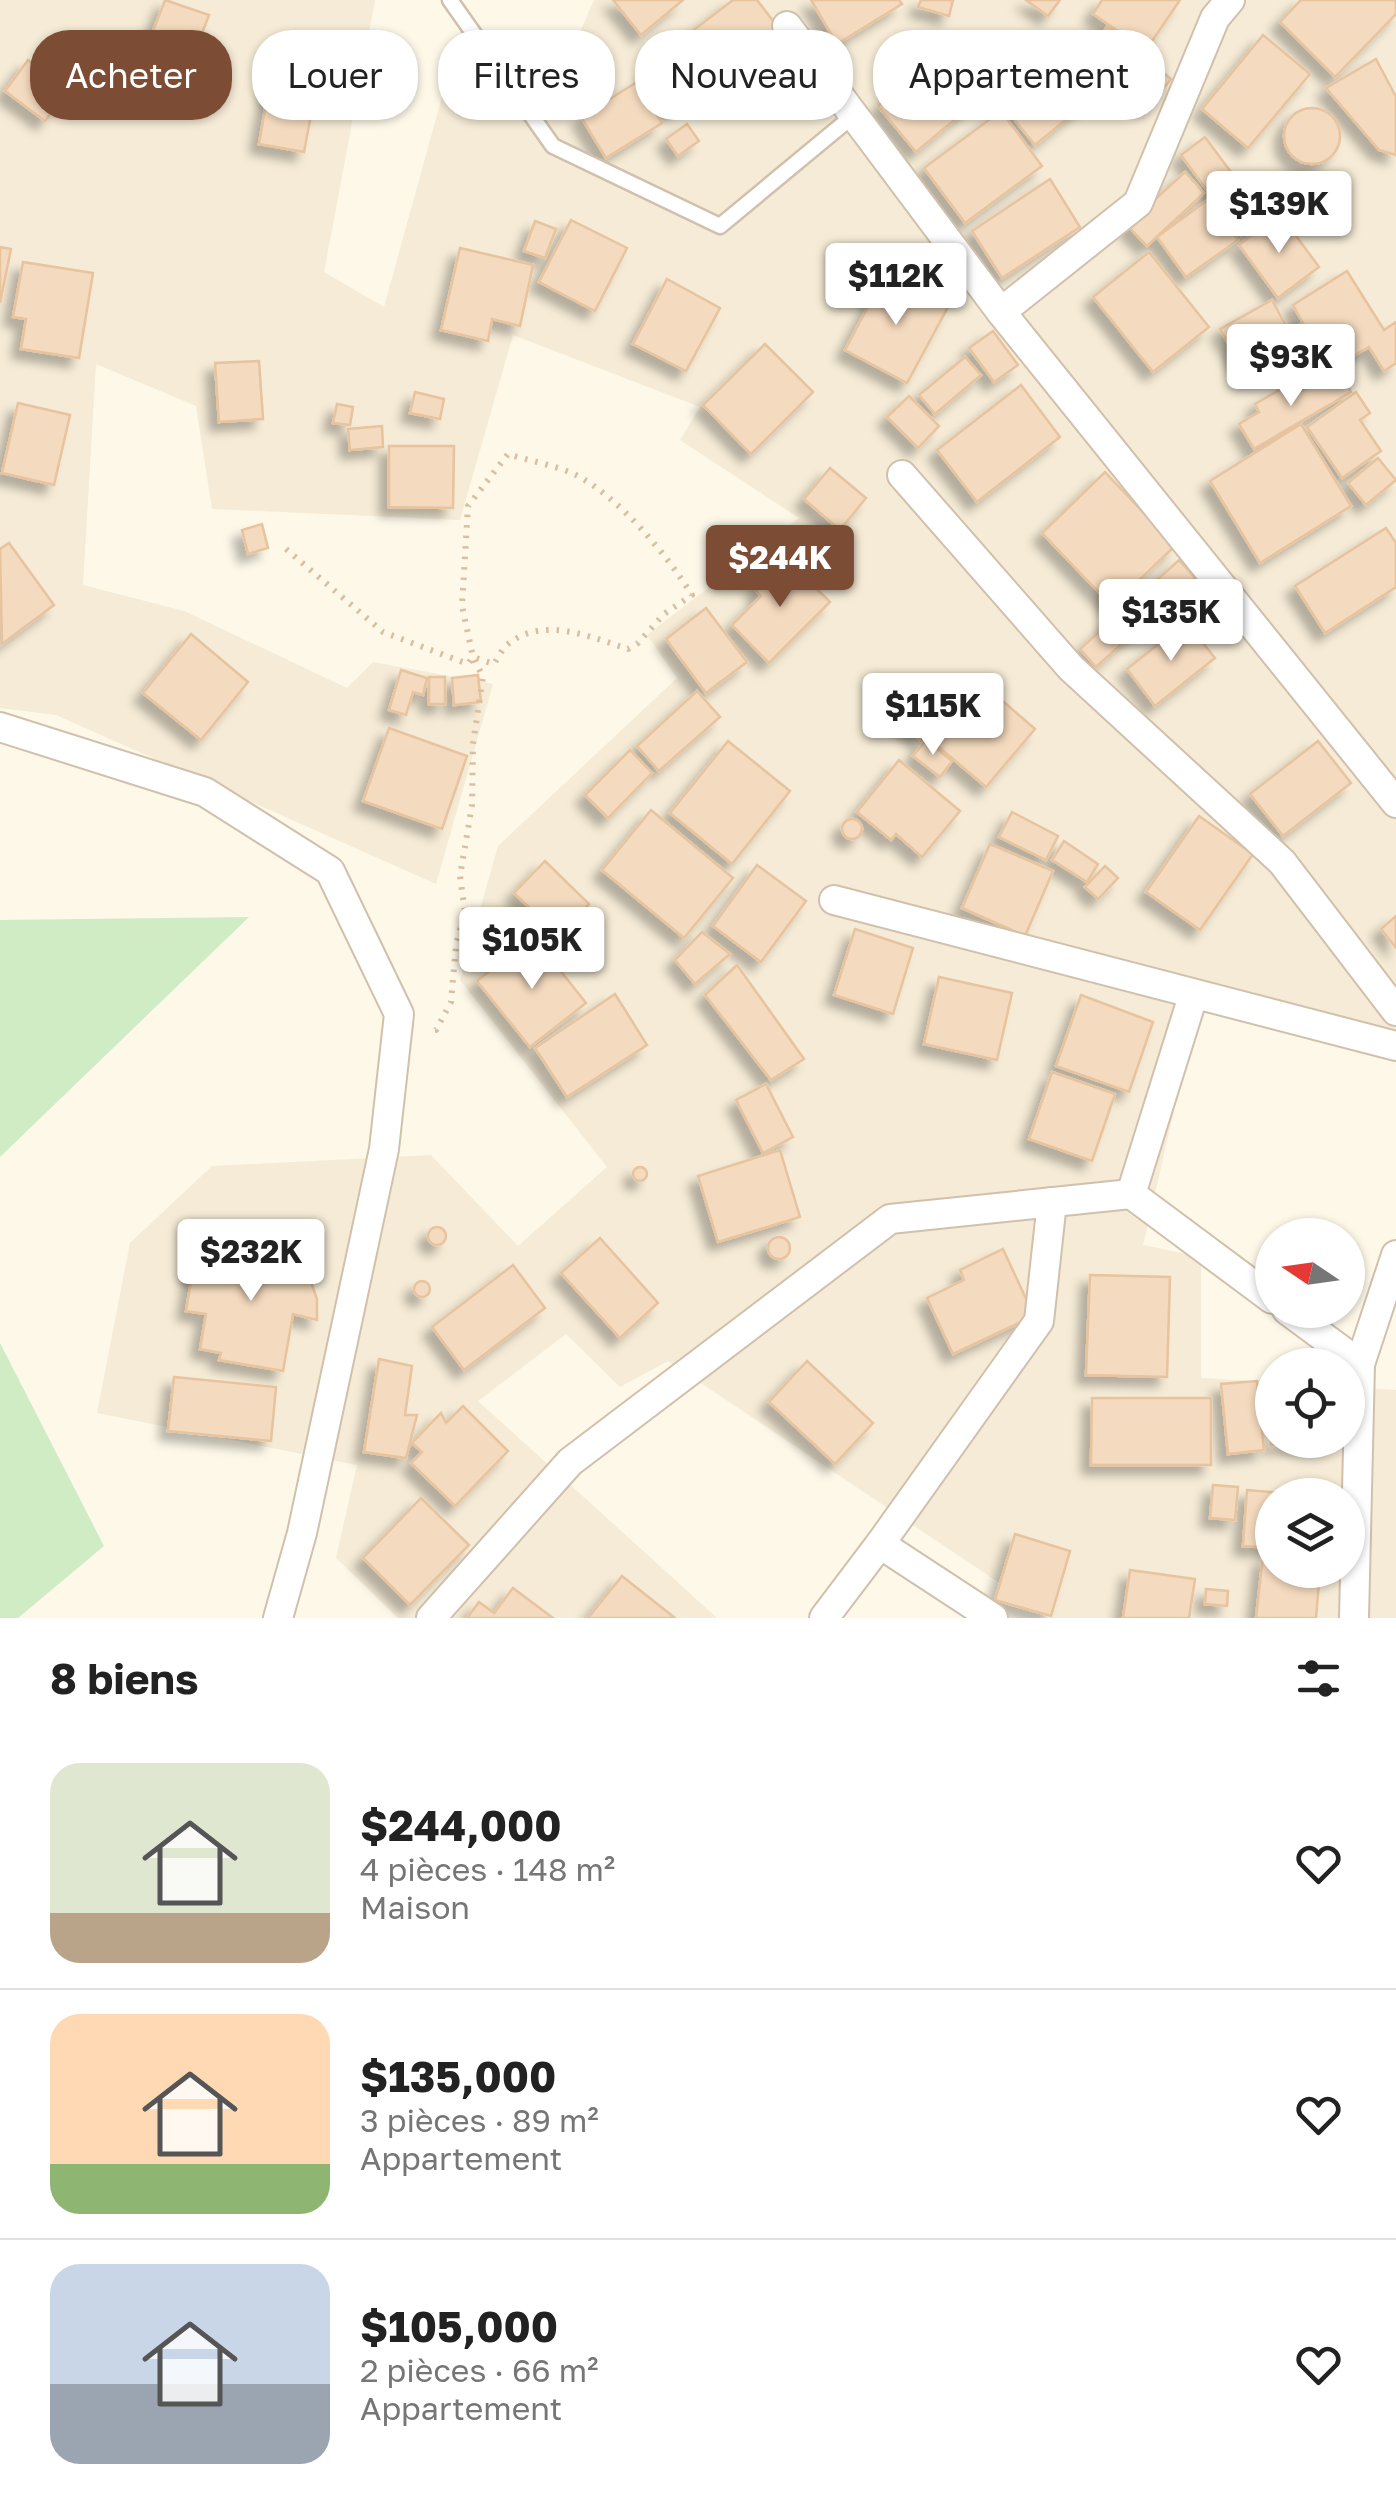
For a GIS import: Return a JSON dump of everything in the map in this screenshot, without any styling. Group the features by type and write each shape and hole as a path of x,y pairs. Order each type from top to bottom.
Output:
{"street":[{"path":"1001,312 1138,203 1215,18 1230,0"},
{"path":"787,26 1001,312 1396,802"},
{"path":"902,474 1071,668 1282,862 1396,1012"},
{"path":"0,728 11,728 206,792 330,871 399,1014 384,1149 302,1533 278,1618"},
{"path":"834,900 1396,1046"},
{"path":"1131,1194 1193,996"},
{"path":"431,1618 570,1462 890,1220 1131,1194 1255,1286"},
{"path":"824,1618 1040,1321 1052,1202"},
{"path":"1365,1349 1396,1255"},
{"path":"1311,1328 1338,1348"},
{"path":"1354,1618 1358,1458"},
{"path":"880,1544 993,1618"}],"lane":[{"path":"450,0 553,146 720,226 854,115"}],"path":[{"path":"398,1033 436,1030 451,1002 456,945 465,912 460,876 472,806 473,744 484,677 473,657 462,606 468,506 508,454 576,476 622,510 692,595 664,614 628,649 576,632 540,629 507,644 494,664 473,657"},
{"path":"286,550 382,632 468,664 473,657"}],"shaded area":[{"path":"0,0 375,0 369,30 252,30 252,120 352,120 324,272 384,307 438,111 438,120 615,120 615,30 581,30 594,0 1396,0 1396,1056 1199,1003 1143,1245 1201,1257 1201,1378 1255,1381 1255,1458 1365,1458 1365,1388 1396,1390 1396,1618 1052,1618 668,1361 620,1387 566,1334 478,1401 717,1618 398,1618 336,1558 357,1465 97,1413 130,1243 212,1166 431,1155 518,1246 607,1167 460,980 498,846 677,678 647,635 799,518 680,440 700,407 513,335 460,520 212,509 196,406 96,364 83,585 184,611 347,688 373,662 493,684 436,884 56,715 0,708"}],"green space":[{"path":"249,917 0,1157 0,920"},
{"path":"0,1343 104,1546 18,1618 0,1618"}],"building":[{"path":"165,0 209,15 203,30 153,30"},
{"path":"613,0 683,0 647,30 637,30"},
{"path":"733,0 757,0 780,30 693,30"},
{"path":"811,0 899,0 902,4 853,34 853,30 829,30"},
{"path":"921,0 953,0 949,16 918,7"},
{"path":"1026,0 1060,0 1048,16"},
{"path":"1102,0 1180,0 1160,30 1117,30 1093,14"},
{"path":"1301,0 1396,0 1396,14 1335,77 1280,22"},
{"path":"1263,35 1310,74 1248,148 1202,109"},
{"path":"1376,59 1396,97 1396,155 1379,150 1326,88"},
{"path":"28,60 30,62 30,110 5,91"},
{"path":"635,83 635,120 662,123 606,158 583,120 615,120 615,96"},
{"path":"1312,108 1332,116 1340,136 1332,156 1312,164 1292,156 1284,136 1292,116"},
{"path":"263,120 310,120 304,152 259,144"},
{"path":"890,120 954,120 916,152"},
{"path":"989,120 1008,120 1042,166 965,223 924,168"},
{"path":"1015,120 1066,120 1035,145"},
{"path":"687,124 699,141 678,156 666,139"},
{"path":"1205,137 1265,218 1241,236 1181,155"},
{"path":"1185,172 1204,193 1147,246 1127,225"},
{"path":"1050,179 1080,227 1002,278 972,231"},
{"path":"1209,199 1238,240 1186,277 1157,237"},
{"path":"1280,214 1319,267 1278,298 1239,245"},
{"path":"571,220 627,248 595,311 539,282"},
{"path":"535,221 556,229 545,258 524,251"},
{"path":"0,247 11,249 0,303"},
{"path":"460,248 533,265 520,326 492,319 488,341 441,330"},
{"path":"1149,252 1209,327 1153,372 1093,297"},
{"path":"23,262 93,273 79,358 21,349 26,319 13,317"},
{"path":"1347,271 1384,330 1396,322 1396,363 1384,371 1369,347 1332,369 1323,353 1317,357 1297,326 1303,323 1293,305"},
{"path":"886,273 948,307 907,383 845,350"},
{"path":"667,279 720,308 686,371 633,344"},
{"path":"1272,300 1292,337 1240,365 1220,329"},
{"path":"993,331 1018,365 994,382 969,348"},
{"path":"765,344 813,392 751,454 703,405"},
{"path":"965,357 981,375 935,414 919,395"},
{"path":"259,361 263,419 219,422 215,363"},
{"path":"1341,374 1351,392 1254,449 1239,424 1259,412 1255,404 1297,380 1302,390 1320,380 1323,385"},
{"path":"1021,385 1060,437 977,502 937,450"},
{"path":"415,392 444,399 440,419 410,413"},
{"path":"1356,392 1370,413 1360,420 1381,451 1342,478 1307,427"},
{"path":"909,396 939,426 918,448 887,417"},
{"path":"18,403 70,415 54,485 2,473"},
{"path":"337,404 353,407 350,425 333,423"},
{"path":"1301,424 1351,506 1260,563 1210,481"},
{"path":"382,426 383,447 350,450 348,429"},
{"path":"389,446 454,446 453,508 389,507"},
{"path":"1378,458 1396,480 1366,505 1348,483"},
{"path":"830,468 866,498 840,530 804,499"},
{"path":"1105,472 1175,546 1112,606 1042,533"},
{"path":"262,524 268,548 248,554 242,530"},
{"path":"1386,528 1396,543 1396,587 1325,633 1295,586"},
{"path":"9,543 54,605 2,644 0,549"},
{"path":"785,557 830,602 769,663 732,625 761,596 754,589"},
{"path":"1179,560 1195,578 1096,667 1080,649"},
{"path":"706,608 747,662 706,693 666,639"},
{"path":"1186,622 1215,658 1155,706 1127,669"},
{"path":"191,634 248,682 201,740 143,693"},
{"path":"401,670 427,678 423,695 413,692 406,715 389,710"},
{"path":"478,675 481,702 454,705 452,678"},
{"path":"429,677 445,677 445,704 429,704"},
{"path":"983,684 1035,729 986,787 933,742"},
{"path":"937,685 955,700 921,741 903,725"},
{"path":"697,691 720,717 659,771 637,746"},
{"path":"389,728 467,756 442,829 363,801"},
{"path":"926,740 952,761 940,777 913,756"},
{"path":"728,741 790,791 732,864 670,813"},
{"path":"1318,741 1351,783 1283,836 1250,794"},
{"path":"630,750 652,773 608,818 585,795"},
{"path":"899,760 960,811 922,857 896,834 891,840 857,812"},
{"path":"651,810 733,878 684,938 602,870"},
{"path":"1012,812 1058,836 1046,860 999,837"},
{"path":"1199,816 1253,854 1200,930 1146,892"},
{"path":"852,819 862,829 852,839 842,829"},
{"path":"1064,841 1098,864 1087,882 1052,860"},
{"path":"990,844 1053,871 1025,936 962,908"},
{"path":"545,861 589,904 559,936 514,893"},
{"path":"757,865 806,901 761,962 713,926"},
{"path":"1105,866 1118,878 1098,899 1085,887"},
{"path":"1396,916 1396,948 1381,929"},
{"path":"855,929 913,948 893,1014 834,995"},
{"path":"702,932 730,954 695,984 675,960"},
{"path":"533,936 586,1003 530,1047 477,981"},
{"path":"737,965 804,1059 771,1080 705,995"},
{"path":"939,977 1012,993 997,1060 924,1044"},
{"path":"615,994 647,1045 567,1097 535,1048"},
{"path":"1081,995 1153,1022 1129,1092 1056,1066"},
{"path":"1052,1072 1115,1094 1092,1161 1029,1139"},
{"path":"766,1084 793,1137 763,1153 736,1100"},
{"path":"780,1150 800,1217 718,1242 698,1176"},
{"path":"640,1167 647,1174 640,1181 633,1174"},
{"path":"437,1227 446,1236 437,1245 428,1236"},
{"path":"775,1237 783,1237 790,1248 783,1259 775,1259 768,1252 768,1244"},
{"path":"600,1238 658,1303 620,1338 561,1273"},
{"path":"260,1246 280,1251 298,1263 310,1279 317,1299 317,1320 293,1314 283,1371 219,1360 221,1353 200,1349 206,1314 186,1311 195,1258 218,1261 220,1256 239,1248"},
{"path":"1003,1249 1034,1316 953,1354 927,1298 964,1280 960,1270"},
{"path":"513,1265 545,1308 464,1370 432,1327"},
{"path":"1090,1275 1170,1277 1167,1377 1086,1375"},
{"path":"422,1281 430,1289 422,1297 414,1289"},
{"path":"379,1359 412,1366 405,1415 417,1415 406,1458 364,1452"},
{"path":"807,1361 873,1423 835,1464 769,1402"},
{"path":"174,1377 276,1387 271,1441 168,1431"},
{"path":"1255,1381 1255,1451 1228,1454 1221,1384"},
{"path":"1092,1398 1211,1398 1211,1465 1091,1465"},
{"path":"463,1406 508,1451 455,1506 411,1463 422,1452 412,1443 441,1413 446,1423"},
{"path":"1213,1485 1238,1487 1235,1520 1210,1518"},
{"path":"1247,1490 1255,1491 1255,1547 1243,1546"},
{"path":"421,1498 469,1545 410,1605 363,1558"},
{"path":"1015,1534 1070,1551 1051,1616 995,1600"},
{"path":"1130,1570 1195,1579 1189,1618 1123,1618"},
{"path":"622,1576 675,1618 588,1618"},
{"path":"513,1588 553,1618 467,1618 479,1602 494,1613"},
{"path":"1259,1588 1318,1588 1316,1618 1256,1618"},
{"path":"1206,1589 1228,1591 1227,1606 1205,1604"}]}
